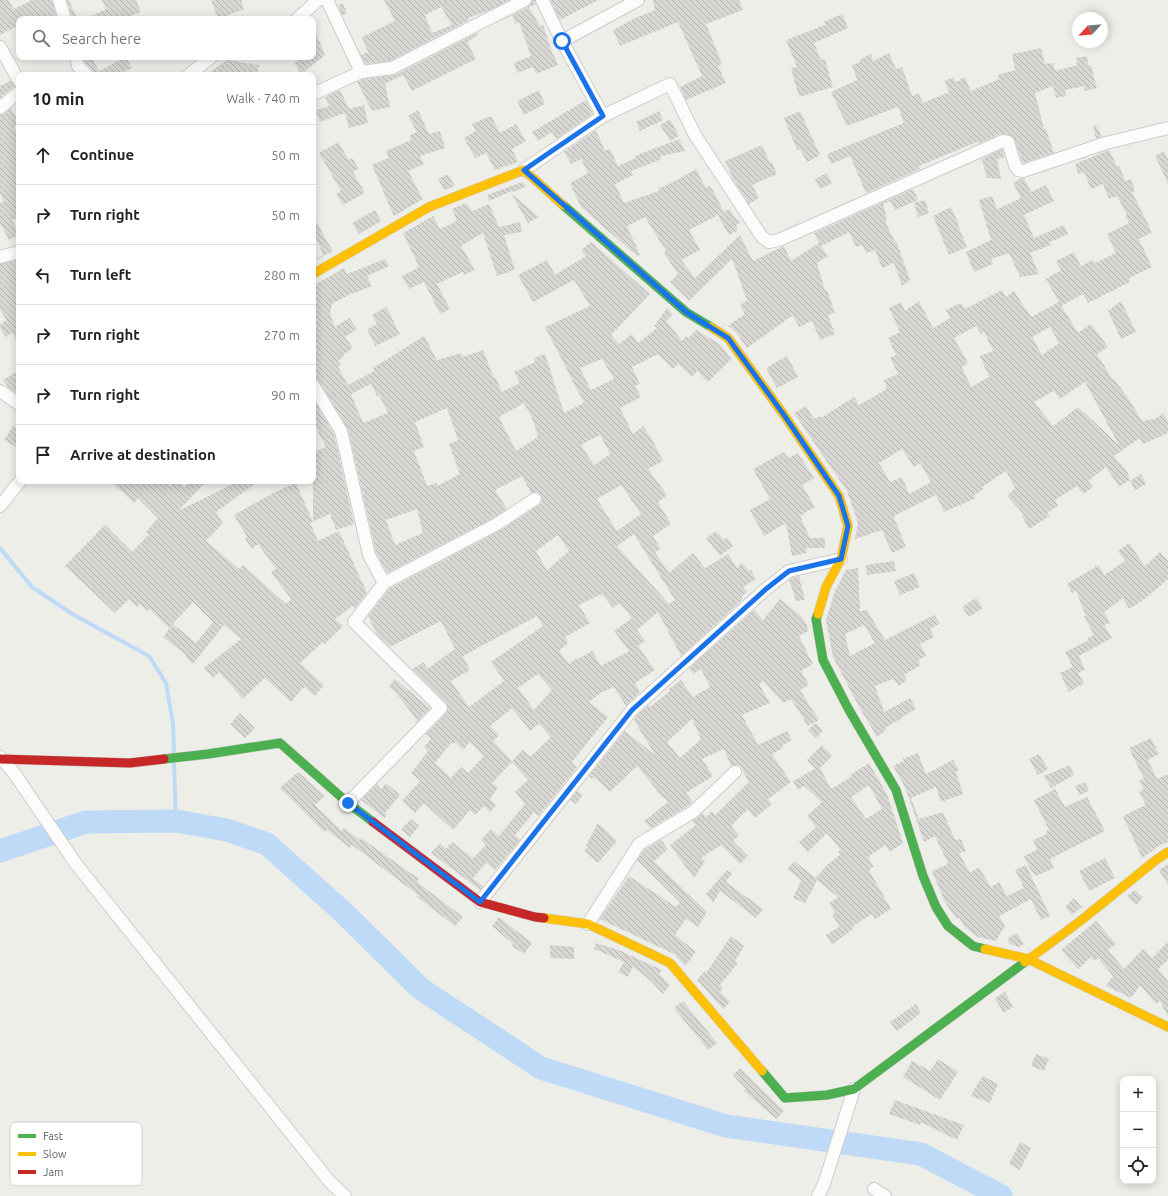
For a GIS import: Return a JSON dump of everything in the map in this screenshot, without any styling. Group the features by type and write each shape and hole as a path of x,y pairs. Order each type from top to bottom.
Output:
{"street":[{"path":"59,0 64,16"},
{"path":"300,16 318,0"},
{"path":"327,0 361,72"},
{"path":"316,93 361,72 392,68 525,0"},
{"path":"542,0 562,41 603,116"},
{"path":"562,41 638,0"},
{"path":"0,47 16,76"},
{"path":"77,60 78,66 84,72"},
{"path":"193,72 207,60"},
{"path":"316,272 428,207 524,170 603,116 670,84 695,135 762,237 768,242 779,240 1003,141 1008,142 1018,170 1023,171 1106,143 1168,128"},
{"path":"0,108 16,95"},
{"path":"524,170 686,312 728,338 784,415 839,496 848,526 841,559 826,587 816,618 823,660 849,710 896,790 923,876 936,907 948,926 973,946 1028,960 1168,1027"},
{"path":"0,257 16,253"},
{"path":"316,390 341,431 370,554 384,583"},
{"path":"0,391 16,402"},
{"path":"2,504 18,484"},
{"path":"348,803 441,708 354,622 384,583 497,524 534,499"},
{"path":"480,902 632,710 766,589 789,571 841,559"},
{"path":"1,758 130,763 208,754 280,743 348,803 480,902 534,917 588,924 670,963 785,1098 852,1093 1079,922 1168,852"},
{"path":"1,758 14,773 76,864 330,1182 345,1196"},
{"path":"588,924 639,844 694,812 735,772"},
{"path":"818,1196 824,1184 852,1093"},
{"path":"874,1189 885,1196"}],"building":[{"path":"0,0 8,0 14,9 32,0 52,0 56,16 16,16 16,27 0,35"},
{"path":"67,0 69,0 76,16 71,16"},
{"path":"102,0 136,0 141,12 130,16 92,16 106,9"},
{"path":"211,0 241,0 244,9 226,16 217,16"},
{"path":"384,0 509,0 490,10 468,18 469,20 390,61 365,64 361,55 368,52 362,37 395,21","holes":["441,7 452,25 432,33 425,15"]},
{"path":"532,0 535,0 536,4 529,7 540,26 543,25 558,65 536,74 533,67 517,73 514,63 531,56 519,22 516,24 512,16 496,23 528,7"},
{"path":"550,0 598,0 560,20"},
{"path":"653,0 739,0 743,10 706,24 722,64 718,66 726,83 686,100 680,87 702,76 678,22 620,46 613,30 635,18 655,10"},
{"path":"343,3 347,14 342,15 338,5"},
{"path":"842,14 848,28 814,43 821,60 825,59 833,87 799,97 791,68 797,67 786,40 825,25 824,22"},
{"path":"477,33 478,35 467,42 476,59 412,91 403,75 385,84 390,107 372,111 357,82 363,79 395,75"},
{"path":"316,34 325,55 304,72 300,72 294,63 299,60 316,60"},
{"path":"1041,48 1045,64 1053,63 1055,71 1077,65 1076,58 1087,56 1088,65 1091,65 1097,88 1085,91 1084,86 1065,90 1066,96 1056,98 1053,86 1035,93 1044,129 1046,129 1054,153 1023,163 1013,137 1000,134 978,144 977,142 919,166 920,169 866,193 850,156 831,164 827,154 904,123 898,107 847,126 831,92 857,80 852,65 860,62 859,60 871,54 873,61 889,53 896,69 902,67 912,96 919,93 923,103 949,92 945,81 953,77 956,82 965,77 971,91 999,79 998,75 1015,70 1012,54"},
{"path":"85,60 94,60 99,71 120,60 128,60 132,68 124,72 93,72"},
{"path":"227,60 259,65 258,72 210,72"},
{"path":"10,81 14,86 0,98 0,86"},
{"path":"340,90 349,109 364,105 368,123 349,128 345,113 320,122 316,110 329,106 325,97"},
{"path":"539,90 545,104 524,115 517,101"},
{"path":"586,100 593,114 556,139 552,132 538,141 532,132"},
{"path":"11,108 16,117 16,125 14,127 16,131 16,218 12,220 16,228 16,236 9,240 0,224 0,203 4,201 0,193 0,115 4,114"},
{"path":"418,110 429,134 440,131 445,148 420,156 424,164 408,171 423,199 394,216 372,165 389,158 386,151 411,140 409,136 417,132 408,116"},
{"path":"659,111 663,120 640,131 636,122"},
{"path":"800,111 820,155 807,162 800,149 797,150 784,118"},
{"path":"491,116 500,133 516,124 526,141 512,149 518,162 495,170 486,153 475,158 464,138 476,131 472,124"},
{"path":"670,119 679,136 670,141 660,125"},
{"path":"1093,125 1096,125 1102,137 1096,139"},
{"path":"596,130 605,151 610,149 618,166 636,158 635,156 679,139 685,151 660,156 662,159 631,171 633,175 615,184 624,203 659,191 658,189 696,169 706,188 709,186 713,190 724,212 689,230 700,250 681,260 695,278 740,235 753,261 784,246 791,261 819,243 814,233 913,189 918,200 895,210 890,201 883,204 887,220 885,221 897,243 910,280 902,286 894,263 882,268 875,250 866,253 862,245 856,247 849,232 821,246 828,256 817,263 825,291 827,290 835,313 828,315 835,334 820,340 812,321 799,327 793,315 747,348 736,332 728,326 745,314 740,305 747,300 732,259 689,301 670,282 678,274 663,252 666,251 645,217 627,226 640,255 637,256 581,207 570,183 588,173 581,159 571,164 564,152"},
{"path":"338,142 349,160 352,158 359,169 353,172 365,193 343,205 336,194 341,191 319,153"},
{"path":"762,145 777,174 752,185 759,198 749,204 733,179 725,161"},
{"path":"1002,149 1005,157 997,159 1001,179 987,178 982,159"},
{"path":"1109,150 1117,166 1119,165 1125,181 1131,179 1135,191 1132,192 1152,232 1139,239 1152,267 1129,278 1130,282 1088,303 1083,294 1061,306 1046,279 1061,270 1056,261 1074,252 1081,266 1093,260 1095,263 1116,253 1107,234 1129,223 1125,216 1127,215 1117,196 1109,199 1103,184 1091,189 1084,172 1078,174 1075,164"},
{"path":"1164,151 1168,159 1168,184 1155,156"},
{"path":"827,173 832,183 820,189 815,179"},
{"path":"448,174 455,186 444,190 438,179"},
{"path":"1021,178 1024,178 1031,192 1046,185 1054,201 1024,215 1034,238 1064,225 1068,234 1050,242 1051,245 1030,253 1039,274 1020,277 1009,253 991,259 993,264 974,272 966,252 991,240 979,200 992,196 997,209 1021,198 1013,183"},
{"path":"522,182 527,186 489,201 487,195"},
{"path":"513,195 539,217 528,223"},
{"path":"925,200 929,213 918,217 914,203"},
{"path":"466,203 473,211 489,204 499,227 520,222 522,232 504,235 515,270 497,276 483,233 461,246 475,270 464,275 463,272 437,284 450,309 440,314 424,282 409,289 402,276 419,267 403,233 433,216 440,229 457,221 452,209"},
{"path":"951,207 967,247 949,255 933,216"},
{"path":"729,209 740,223 736,225 738,230 729,235 718,216"},
{"path":"375,210 381,221 359,234 352,223"},
{"path":"316,222 333,251 316,260 323,255 316,237"},
{"path":"591,242 650,294 611,335 619,344 632,334 638,343 657,328 654,326 667,308 673,314 666,321 682,341 686,336 689,338 696,330 721,345 731,359 708,382 697,371 692,377 678,364 673,369 658,354 632,367 640,384 635,386 641,397 620,408 633,434 643,426 652,439 663,461 648,469 667,495 658,502 671,524 653,536 661,549 655,552 669,573 693,553 705,568 728,554 737,568 742,563 749,571 751,570 756,579 743,587 747,592 741,597 743,599 681,656 658,612 637,630 645,641 638,646 655,670 635,683 640,692 626,706 614,687 602,692 589,702 608,717 572,762 577,767 538,816 534,812 515,835 520,840 495,870 486,863 473,878 483,886 480,890 431,853 440,843 446,849 452,842 473,858 486,845 481,840 491,829 499,836 525,804 515,792 528,780 512,762 492,783 498,787 490,799 496,805 490,812 484,806 475,815 470,810 453,830 424,803 415,813 402,801 420,781 411,773 428,751 424,747 431,739 426,734 448,709 446,703 412,669 424,662 427,669 455,649 441,621 390,647 377,635 368,616 389,589 501,530 539,505 542,502 542,498 539,493 531,493 522,476 495,490 507,509 493,518 387,573 376,552 348,429 319,381 316,380 316,283 344,268 347,274 385,259 389,266 367,276 372,286 352,293 332,304 330,313 335,327 349,318 357,329 345,337 353,348 343,355 344,356 338,361 341,365 338,367 348,385 375,371 373,368 424,336 437,360 461,353 463,357 483,350 494,378 496,378 502,392 520,383 514,372 535,362 534,358 545,354 564,413 584,403 545,327 590,306 574,280 533,302 518,275 547,260 555,275 586,256 581,250","holes":["602,359 614,379 591,390 580,368","371,384 377,396 379,395 388,413 363,423 351,394","524,403 533,420 538,437 516,451 499,417","447,408 458,440 449,444 460,474 437,486 437,483 427,486 414,451 424,447 415,422","600,435 610,454 594,465 581,445","621,485 641,514 617,531 597,499","417,509 423,533 395,545 386,520","634,534 675,600 669,604 617,546","558,535 569,551 547,570 536,551","602,594 613,608 619,603 632,618 614,631 629,651 601,666 592,651 578,659 577,658 569,664 559,651 568,643 565,637 590,623 579,605","537,616 543,626 491,662 504,681 469,707 451,681 470,670 463,656","538,674 552,690 534,710 518,688","512,708 530,731 539,724 551,737 530,757 523,750 512,761 493,741 499,735 490,726","455,742 463,750 470,742 484,756 468,773 461,767 451,778 435,763 451,743 453,744"]},
{"path":"16,261 16,339 12,333 6,337 0,328 0,325 6,320 0,309 0,264"},
{"path":"1002,290 1006,297 1014,291 1031,317 1059,302 1078,333 1091,324 1108,347 1097,354 1113,380 1114,379 1128,398 1142,421 1155,419 1163,413 1168,421 1168,433 1143,444 1140,438 1114,456 1128,473 1130,480 1119,487 1106,467 1088,481 1093,487 1083,494 1077,486 1055,500 1058,506 1047,513 1050,516 1029,529 1022,516 1024,515 1007,496 1015,488 1006,471 982,487 984,489 974,495 976,498 944,512 936,495 896,515 894,517 906,547 892,553 882,530 855,539 858,523 847,491 794,413 806,406 814,419 820,416 821,418 854,397 859,405 887,389 884,380 898,374 890,358 896,355 888,338 900,332 889,308 901,302 905,311 919,301 933,328 950,318 946,310 961,303 965,309","holes":["976,326 981,334 984,332 993,351 980,356 989,377 971,387 962,367 968,363 954,338","1050,327 1059,343 1042,355 1032,337","1085,382 1119,445 1078,407 1053,426 1034,402 1054,391 1060,399","902,449 914,467 920,463 931,482 909,494 902,477 890,482 879,463"]},
{"path":"1121,301 1136,332 1121,339 1108,311"},
{"path":"386,307 400,334 375,346 367,329 377,324 372,315"},
{"path":"787,356 798,377 777,388 766,368"},
{"path":"16,372 16,393 8,387 3,380"},
{"path":"316,404 334,434 354,524 336,530 330,514 313,522 313,484 316,484 316,452 326,447 316,428"},
{"path":"13,426 16,428 16,447 4,440"},
{"path":"784,452 788,458 798,453 814,478 802,485 815,507 800,516 810,538 825,538 825,548 806,548 807,553 792,556 786,523 764,536 750,510 770,499 753,469"},
{"path":"1141,474 1146,484 1135,490 1130,481"},
{"path":"113,484 168,484 170,486 172,484 181,484 184,487 188,484 204,484 178,511 233,484 255,484 216,512 223,523 206,541 239,569 243,565 286,604 291,599 271,572 276,569 258,544 252,549 245,539 247,537 234,515 273,493 296,484 313,522 310,523 318,541 339,531 367,593 355,608 353,606 335,619 343,626 325,644 323,642 300,663 324,685 315,696 304,687 291,702 265,678 243,699 219,672 213,678 204,668 241,639 224,625 193,664 185,656 186,655 163,637 173,624 196,643 213,622 193,602 169,628 149,609 147,611 140,604 137,607 129,599 115,613 65,566 105,525 132,552 149,534 146,532 158,518 138,498 134,503"},
{"path":"716,531 724,540 727,537 733,546 720,556 706,538"},
{"path":"1129,543 1145,566 1160,552 1168,561 1168,579 1146,598 1129,609 1123,598 1104,612 1110,623 1104,625 1112,638 1079,656 1085,670 1078,673 1084,683 1069,692 1060,673 1073,667 1065,652 1089,640 1087,638 1094,635 1084,616 1086,616 1076,591 1072,593 1067,584 1099,565 1104,575 1125,561 1118,551"},
{"path":"894,561 896,571 867,575 866,565"},
{"path":"858,568 860,611 867,610 885,640 934,615 940,623 930,629 934,637 920,644 926,656 918,660 921,665 904,675 907,680 899,686 893,679 875,686 884,712 910,698 916,709 885,728 886,730 877,737 858,705 833,657 826,620 835,591 846,570","holes":["864,625 875,643 850,656 845,634"]},
{"path":"914,573 920,587 900,595 894,581"},
{"path":"799,576 805,600 796,601 789,580"},
{"path":"976,598 983,608 969,617 962,607"},
{"path":"780,599 800,615 807,625 808,631 799,636 813,664 801,671 809,685 800,690 819,720 808,726 791,699 783,703 763,681 759,684 770,703 742,715 758,745 787,731 792,740 782,746 783,748 772,754 791,782 768,799 772,804 755,818 748,809 731,826 739,836 733,841 748,856 740,864 721,845 701,858 705,861 694,878 670,845 696,825 692,821 703,813 706,817 712,811 715,815 749,782 740,765 731,766 724,749 702,759 713,776 686,793 693,802 651,828 644,821 668,802 656,791 657,790 637,766 610,792 594,777 592,779 589,776 625,731 655,755 634,720 637,715 649,705 650,707 681,680 693,697 710,687 701,669 693,674 689,668 754,610 763,620","holes":["692,719 701,739 680,758 667,742"]},
{"path":"395,679 430,708 416,723 415,722 417,720 396,693 389,687"},
{"path":"240,713 255,728 245,738 230,724"},
{"path":"816,723 823,731 816,738 808,730"},
{"path":"1151,738 1159,754 1148,760 1157,779 1168,774 1168,842 1162,844 1142,858 1123,816 1146,805 1139,792 1144,789 1139,781 1144,779 1129,748"},
{"path":"822,745 832,756 820,768 831,789 851,777 850,775 869,763 887,794 903,843 890,852 885,845 868,857 874,866 869,870 891,909 875,919 872,914 853,926 854,928 832,945 826,935 839,927 839,925 832,915 835,913 829,903 838,897 817,880 805,903 793,898 801,880 787,869 794,861 816,878 827,865 840,855 838,852 841,850 827,833 808,852 799,842 816,827 807,816 822,802 804,786 798,790 793,781 815,769 807,760","holes":["869,785 882,809 866,819 851,797"]},
{"path":"918,753 926,774 953,760 959,770 956,772 963,794 941,802 936,787 911,798 919,819 943,812 955,840 961,839 966,851 959,853 970,873 979,867 991,887 999,882 1007,896 1024,888 1015,870 1026,865 1050,916 1041,920 1031,899 999,916 1005,926 996,941 977,937 963,925 959,918 956,919 945,902 932,871 948,864 935,836 924,842 905,787 893,766 904,761 903,759"},
{"path":"1039,754 1048,769 1038,775 1029,759"},
{"path":"1070,765 1074,775 1051,788 1044,776"},
{"path":"298,772 325,796 315,805 342,831 344,828 360,840 361,838 419,879 417,882 463,917 455,926 417,897 418,895 352,845 350,848 327,830 324,832 280,788"},
{"path":"1085,782 1089,791 1080,795 1075,786"},
{"path":"386,783 400,795 385,813 387,815 384,818 361,800 377,784 381,789"},
{"path":"1055,789 1065,807 1087,797 1105,831 1050,859 1054,868 1036,876 1030,869 1024,856 1037,850 1033,840 1047,834 1045,832 1049,830 1034,800"},
{"path":"577,791 583,795 576,804 570,800"},
{"path":"411,819 419,826 410,837 401,830"},
{"path":"598,823 617,841 598,863 584,851 588,847 586,845"},
{"path":"661,840 668,849 654,861 707,912 698,927 686,919 675,935 696,952 685,966 674,954 600,919 629,876 676,907 680,902 637,860 644,850"},
{"path":"1105,858 1115,878 1089,891 1079,871"},
{"path":"1168,864 1168,885 1159,870"},
{"path":"727,870 732,873 726,882 763,909 756,918 720,891 713,903 706,894"},
{"path":"1135,890 1143,898 1136,905 1127,896"},
{"path":"1074,898 1082,907 1072,915 1065,907"},
{"path":"499,917 532,943 524,954 512,946 513,944 492,926"},
{"path":"1096,921 1116,944 1108,950 1124,969 1143,949 1152,958 1168,942 1168,960 1158,969 1168,981 1168,1016 1160,1001 1156,1004 1140,985 1131,998 1106,986 1113,976 1098,958 1094,961 1091,957 1078,969 1061,950"},
{"path":"1017,933 1024,944 1019,947 1010,944 1007,939"},
{"path":"731,936 744,946 735,961 738,963 720,985 723,988 720,992 730,1002 723,1009 697,980 705,971 706,973"},
{"path":"596,943 619,950 662,970 659,974 670,985 663,994 651,981 633,967 628,977 618,972 624,962 594,949"},
{"path":"550,945 574,947 574,959 550,958"},
{"path":"1005,992 1013,1007 1003,1013 995,998"},
{"path":"683,1001 717,1043 708,1050 674,1008"},
{"path":"916,1004 921,1013 897,1031 890,1022"},
{"path":"1036,1054 1049,1059 1044,1071 1031,1066"},
{"path":"938,1059 958,1072 940,1100 903,1077 912,1061 930,1071"},
{"path":"740,1068 784,1111 776,1119 744,1091 746,1089 733,1075"},
{"path":"983,1076 998,1084 990,1103 971,1096"},
{"path":"895,1100 964,1125 957,1140 921,1122 920,1125 889,1114"},
{"path":"1020,1142 1031,1148 1020,1170 1009,1164"}],"waterway":[{"path":"0,548 32,587 74,615 149,656 166,683 173,724 174,753"},
{"path":"174,762 176,821"},
{"path":"0,851 86,822 176,821 227,830 267,844 344,913 421,989 541,1068 726,1126 921,1154 1001,1196"}],"traffic: fast":[{"path":"563,205 686,312 711,327"},
{"path":"818,614 816,619 823,660 849,710 896,790 923,876 936,907 948,926 973,946 985,949"},
{"path":"164,759 280,743 348,803 373,822"},
{"path":"762,1071 785,1098 827,1095 854,1089 1025,962"}],"traffic: slow":[{"path":"316,272 429,207 524,170 563,205"},
{"path":"711,327 728,338 784,415 839,496 848,526 841,559 826,587 818,614"},
{"path":"1025,962 1079,922 1168,852"},
{"path":"544,918 588,924 670,963 762,1071"},
{"path":"985,949 1028,959 1168,1027"}],"traffic: jam":[{"path":"1,759 130,763 164,759"},
{"path":"373,822 480,902 535,917 544,918"}],"route":[{"path":"348,803 480,902 632,710 766,589 789,571 841,559 848,526 839,496 784,415 728,338 686,312 524,170 603,116 562,41"}]}
